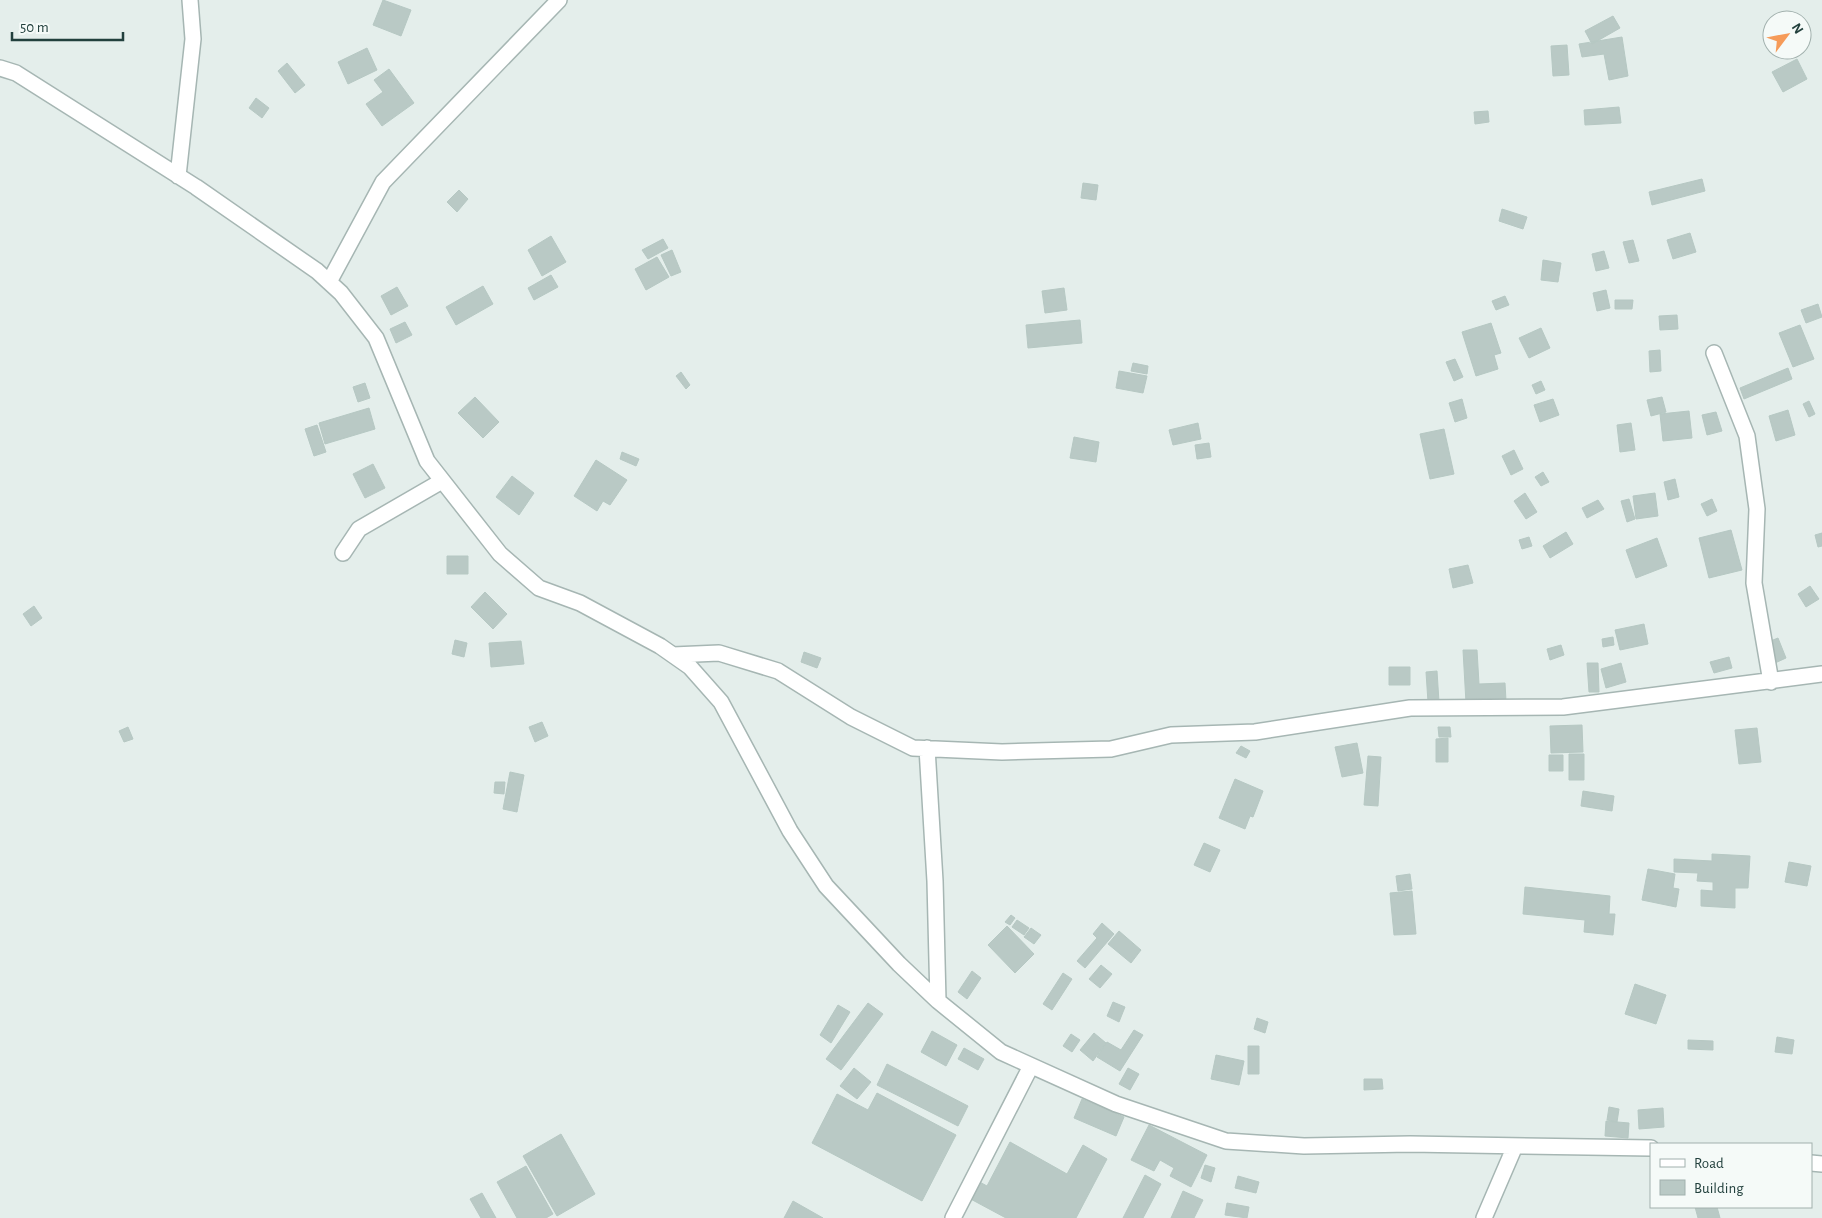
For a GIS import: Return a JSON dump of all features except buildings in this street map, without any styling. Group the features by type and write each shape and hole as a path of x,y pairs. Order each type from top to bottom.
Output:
{"street":[{"path":"178,176 192,39 190,0"},
{"path":"329,282 383,182 559,0"},
{"path":"0,68 16,73 178,176 329,282 361,315 376,338 427,461 500,554 539,588 580,603 673,655 690,667 721,702 790,831 826,886 899,964 938,1001 1001,1052 1116,1104 1226,1142 1304,1146 1410,1144 1650,1148"},
{"path":"1714,353 1747,436 1757,509 1754,583 1771,682"},
{"path":"343,553 359,529 442,481"},
{"path":"673,655 719,653 778,671 851,717 913,748 1002,752 1111,748 1171,735 1255,732 1410,708 1563,707 1822,674"},
{"path":"927,748 935,881 938,1001"},
{"path":"953,1218 1031,1066"},
{"path":"1484,1218 1515,1146"}]}
